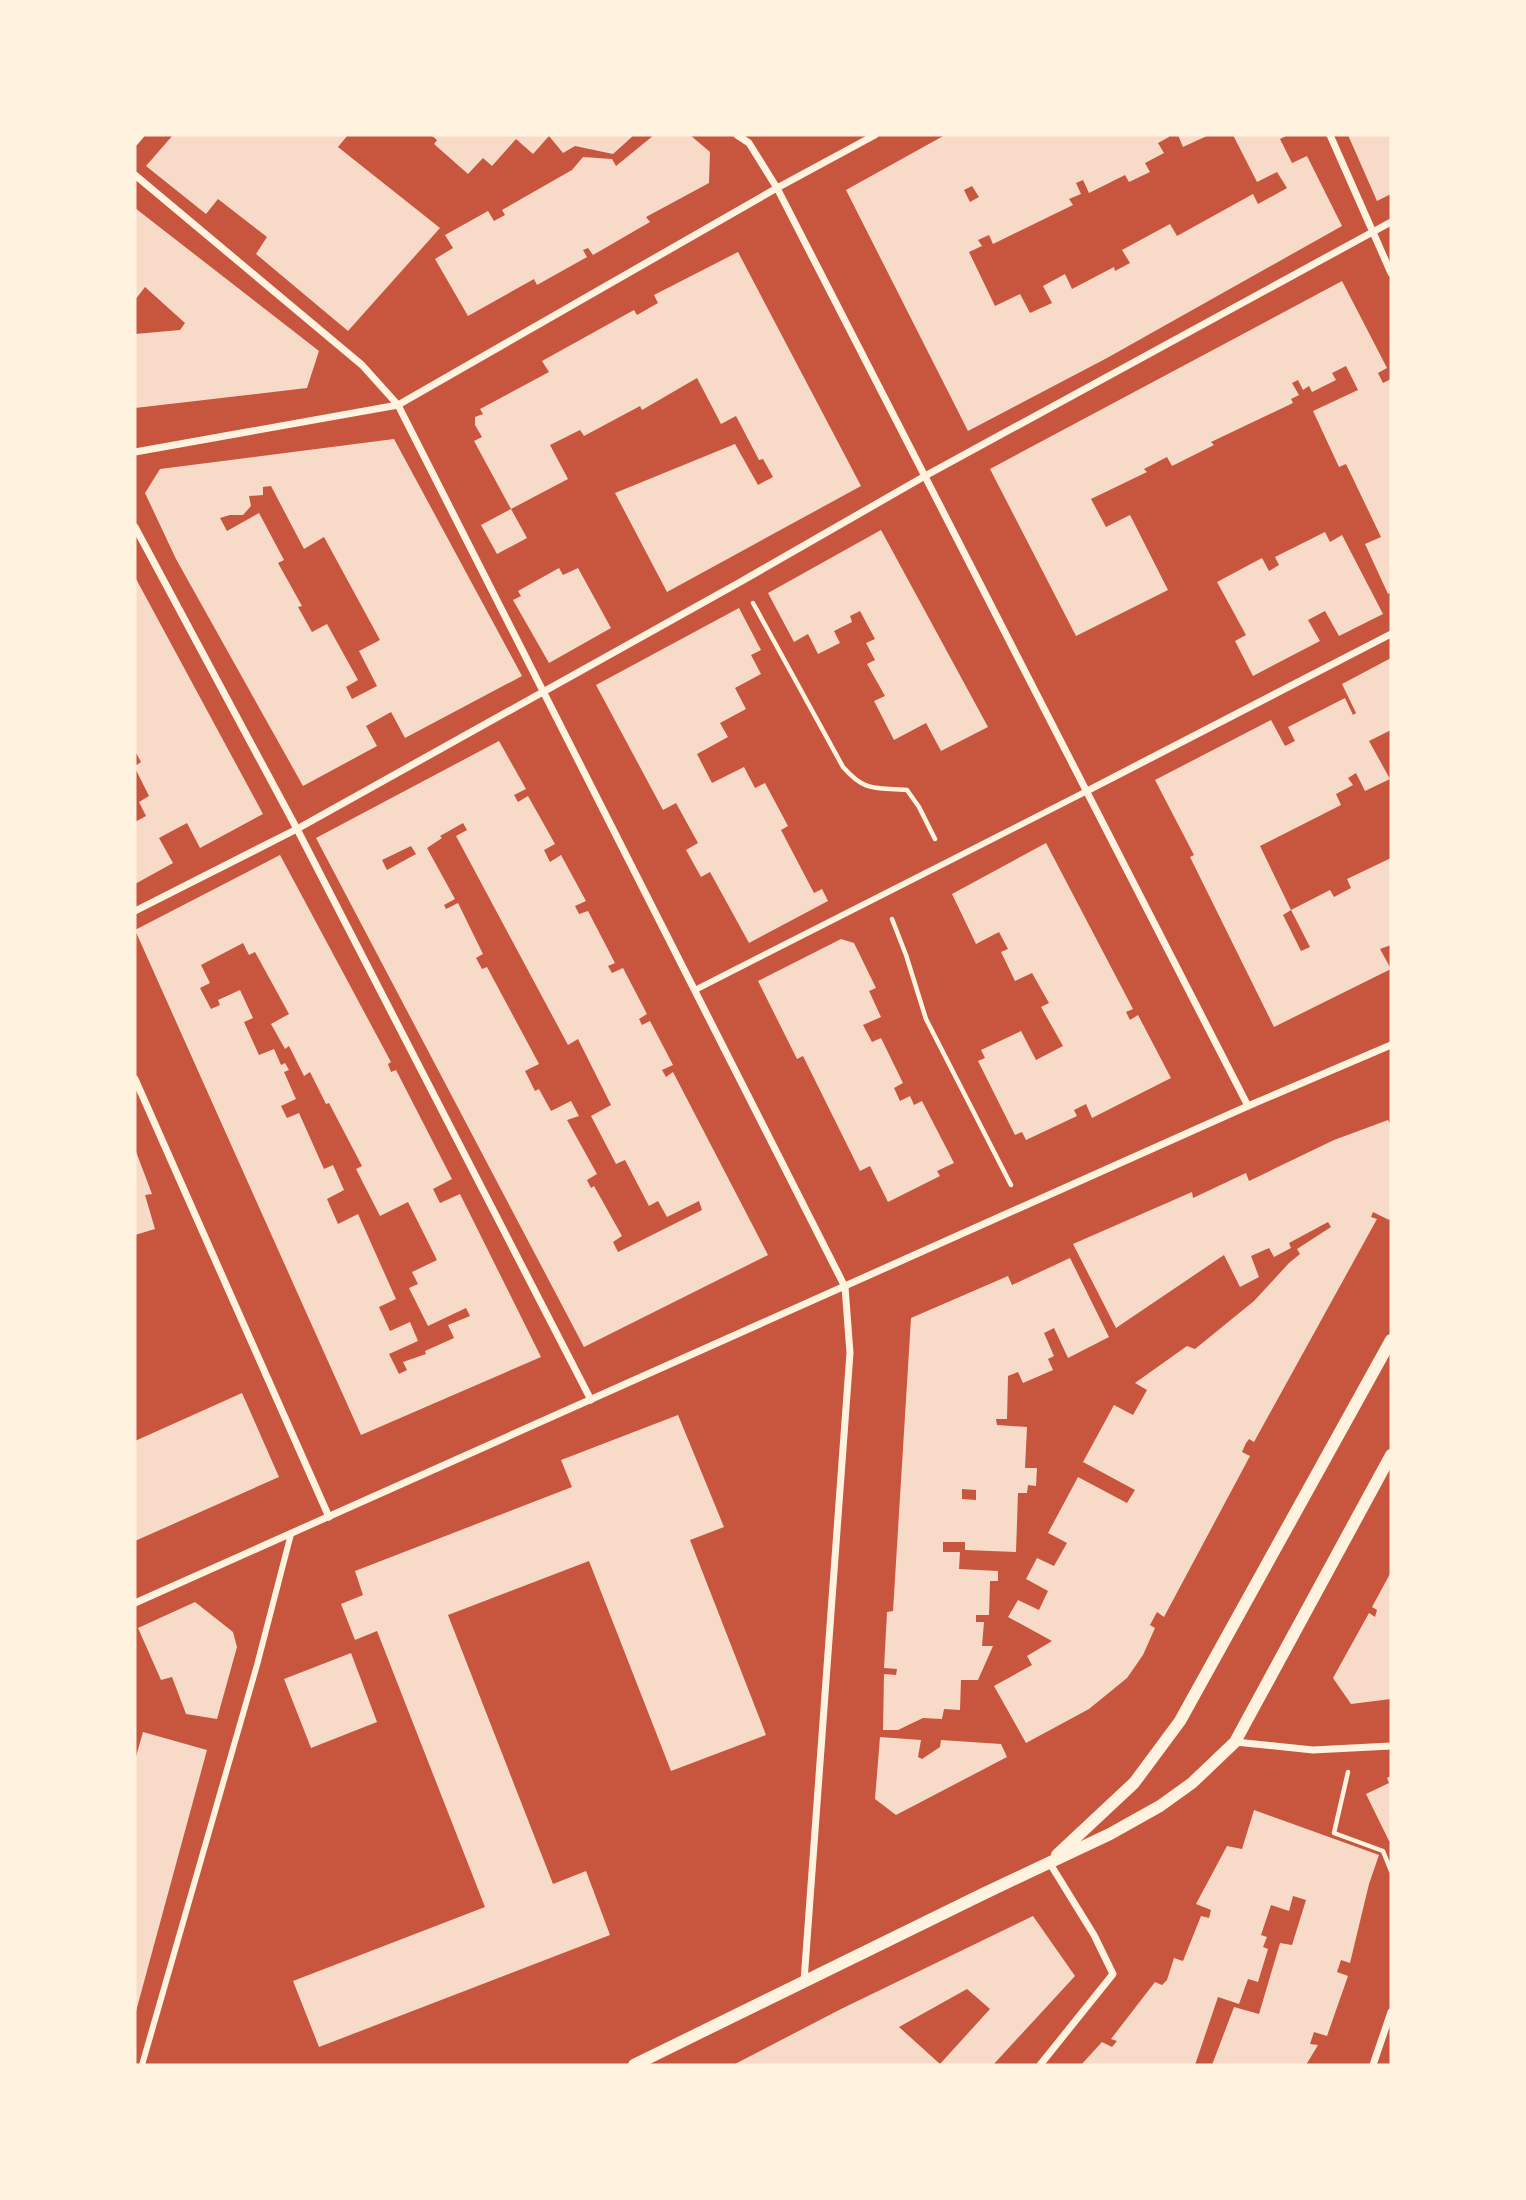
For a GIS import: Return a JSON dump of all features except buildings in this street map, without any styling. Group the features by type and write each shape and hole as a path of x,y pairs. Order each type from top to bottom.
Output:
{"street":[{"path":"135,142 141,135"},
{"path":"737,135 749,139 777,188 1248,1106"},
{"path":"135,452 398,405 777,188 875,135"},
{"path":"1330,135 1391,274"},
{"path":"135,175 362,365 398,405 845,1287 849,1353 804,1981"},
{"path":"135,911 297,829 925,476 1391,222"},
{"path":"135,527 297,829 591,1400"},
{"path":"695,990 1391,635"},
{"path":"135,1603 1248,1106 1391,1045"},
{"path":"135,1079 329,1517"},
{"path":"1049,1862 1134,1783 1180,1721 1391,1340"},
{"path":"634,2065 1110,1834 1160,1806 1192,1783 1236,1742 1391,1455"},
{"path":"142,2065 257,1665 291,1534"},
{"path":"1236,1742 1313,1750 1391,1746"},
{"path":"1040,2065 1113,1974 1094,1936 1049,1862"},
{"path":"1373,2065 1391,2012"}],"path":[{"path":"742,581 843,767 856,782 871,788 907,790 919,807 947,862"},
{"path":"883,894 926,1019 1022,1208"},
{"path":"1353,1748 1334,1833 1382,1851 1391,1871"}]}
